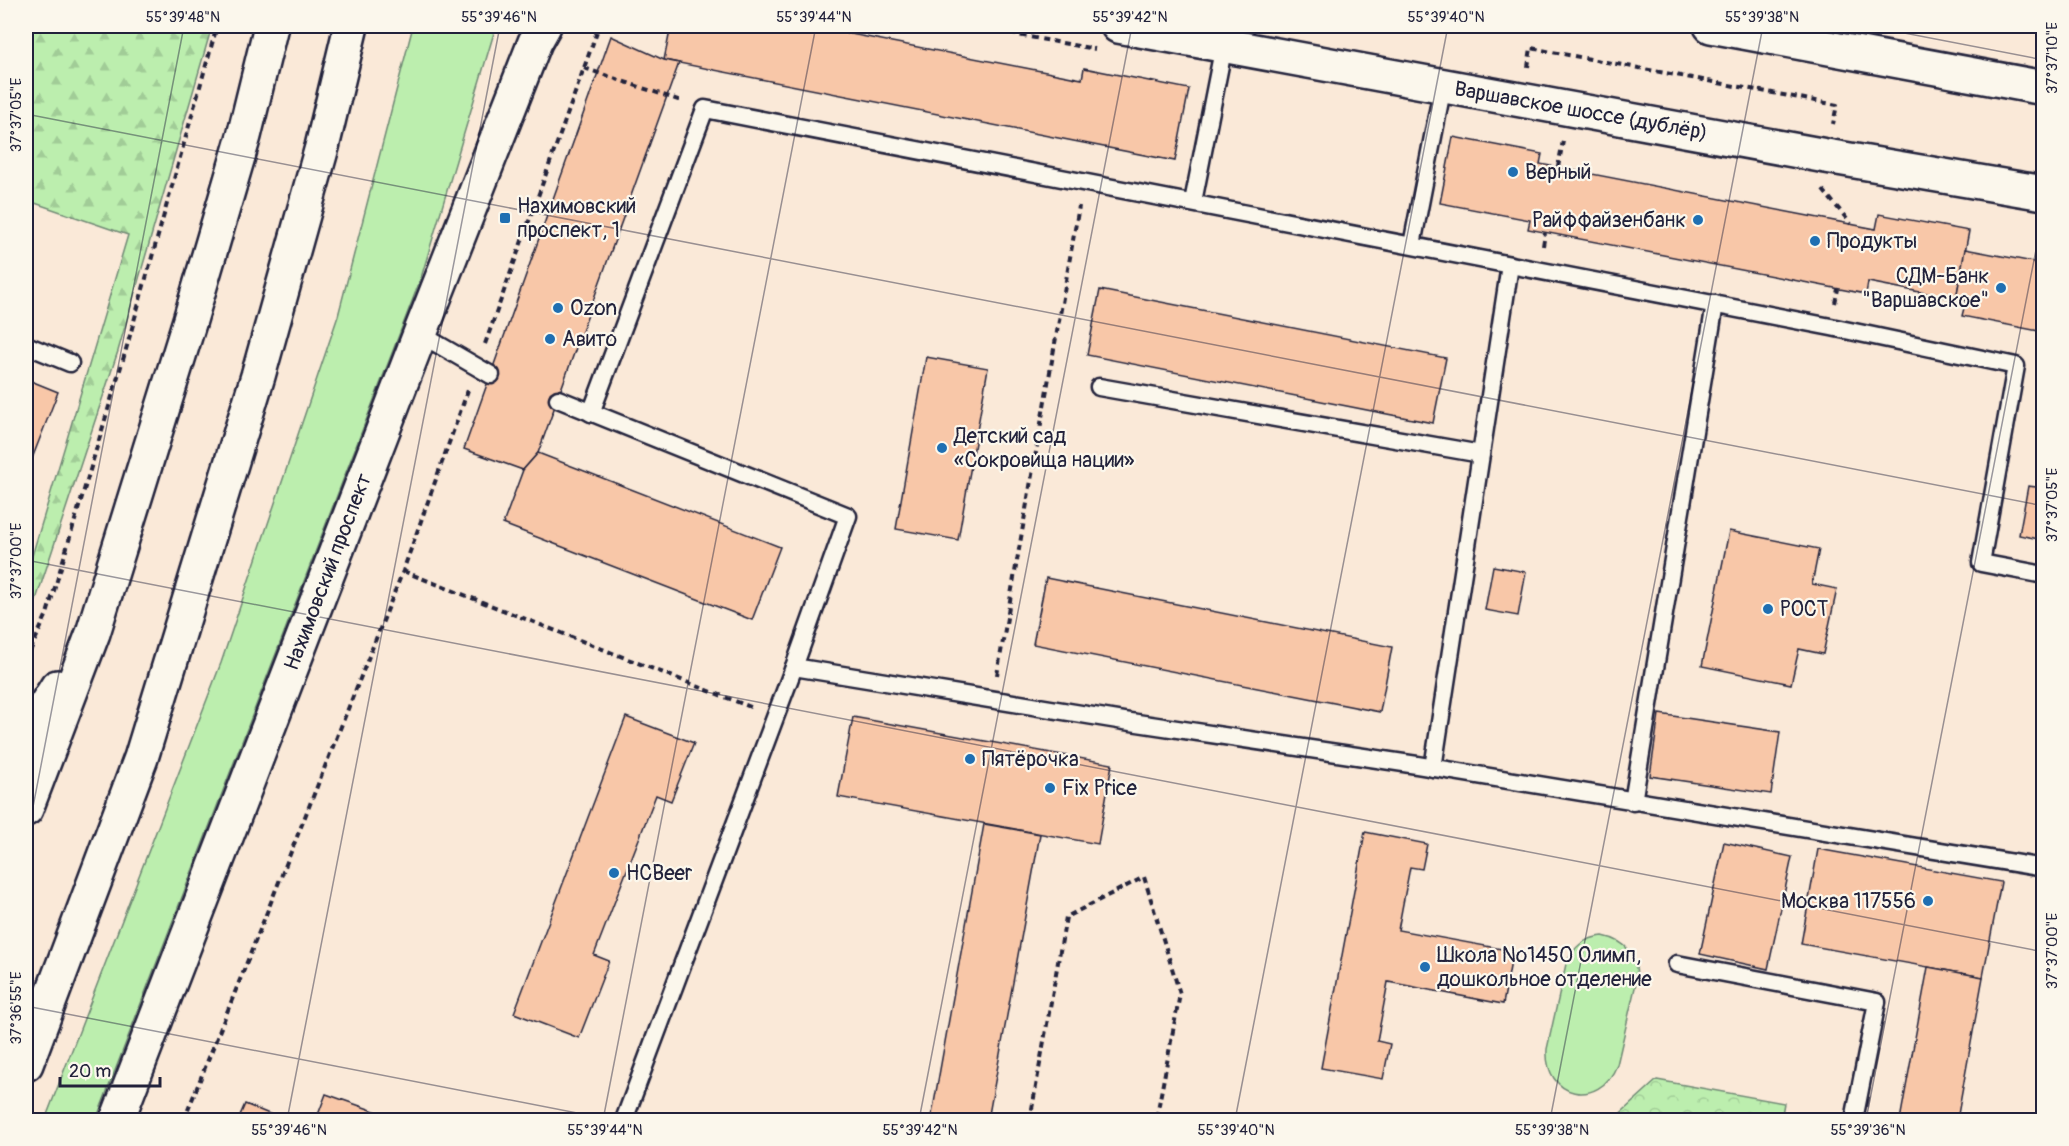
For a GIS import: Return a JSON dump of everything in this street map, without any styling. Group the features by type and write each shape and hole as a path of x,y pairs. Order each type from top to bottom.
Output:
{"main road":[{"path":"26,810 93,633 197,297 244,136 271,26"},
{"path":"26,1064 141,758 258,376 322,147 351,26"},
{"name":"Варшавское шоссе (дублёр)","path":"1118,26 2043,193"},
{"path":"1711,26 2043,88"},
{"name":"Нахимовский проспект","path":"117,1120 420,333 539,31"},
{"path":"26,736 93,633"}],"lane":[{"path":"1193,202 1224,45"},
{"path":"1412,245 1443,85"},
{"path":"591,412 705,109 1715,304 2016,366 1981,563 2043,575"},
{"path":"1433,768 1510,265"},
{"path":"1633,802 1715,304"},
{"path":"420,333 483,371"},
{"path":"26,345 70,363"},
{"path":"1099,387 1481,454"},
{"path":"558,399 848,516 776,717 624,1120"},
{"path":"794,667 1433,768 2043,868"},
{"path":"1677,964 1877,1002 1854,1120"}],"path":[{"path":"26,660 51,602 125,353 217,26"},
{"path":"184,1120 483,371 599,26"},
{"path":"1527,69 1531,48 1559,52 1837,105 1832,124"},
{"path":"584,68 705,109"},
{"path":"1558,167 1564,137"},
{"path":"993,699 1084,181"},
{"path":"1820,187 1851,224"},
{"path":"403,571 776,717"},
{"path":"1030,1120 1066,917 1144,877 1180,994 1156,1120"}],"green space":[{"path":"26,26 212,26 118,351 26,630 26,576 128,235 26,200"},
{"path":"413,26 496,26 421,278 96,1120 45,1120 221,663 338,316"},
{"path":"1603,936 1618,941 1629,950 1637,970 1637,979 1617,1065 1609,1079 1598,1088 1586,1093 1574,1092 1563,1087 1554,1078 1548,1066 1547,1049 1566,964 1580,944"},
{"path":"1657,1080 1784,1103 1781,1120 1613,1120"}],"building":[{"path":"671,26 810,26 1082,79 1084,68 1189,89 1175,161 664,60"},
{"path":"611,36 664,60 679,63 538,453 523,470 464,449"},
{"path":"1453,137 1542,154 1540,164 1876,229 1879,214 1969,231 1956,299 1868,282 1866,294 1528,229 1530,220 1440,203"},
{"path":"1965,249 2044,264 2044,332 1962,316 1966,300 1956,299"},
{"path":"1100,290 1446,358 1433,423 1087,355"},
{"name":"Детский сад «Сокровища нации»","path":"926,357 988,368 958,540 896,529"},
{"path":"26,379 58,392 26,474"},
{"path":"538,453 780,547 752,620 503,524 523,470"},
{"path":"2028,486 2044,488 2044,540 2019,535"},
{"path":"1729,531 1819,549 1812,584 1837,589 1823,654 1799,649 1791,684 1702,666"},
{"path":"1493,566 1526,572 1518,616 1485,610"},
{"path":"1046,578 1392,647 1380,712 1033,644"},
{"path":"1659,714 1780,732 1771,794 1650,776"},
{"path":"626,717 694,743 671,801 656,795 594,955 609,961 579,1038 514,1013"},
{"path":"853,717 1112,764 1098,844 838,797"},
{"path":"984,824 1040,834 988,1120 931,1120"},
{"name":"Школа №1450 Олимп, дошкольное отделение","path":"1365,832 1427,844 1422,869 1410,867 1398,930 1513,951 1503,1004 1388,982 1377,1041 1390,1044 1383,1079 1321,1068"},
{"path":"1724,842 1792,857 1768,969 1700,954"},
{"path":"1818,849 2001,882 1983,977 1801,944"},
{"path":"1928,967 1983,977 1957,1120 1900,1120"},
{"path":"326,1094 400,1120 316,1120"},
{"path":"245,1104 284,1120 238,1120"}],"place":[{"name":"Верный","path":"1513,172"},
{"name":"Нахимовский проспект, 1","path":"505,218"},
{"name":"Райффайзенбанк","path":"1698,220"},
{"name":"Продукты","path":"1815,241"},
{"name":"СДМ-Банк \"Варшавское\"","path":"2001,288"},
{"name":"Ozon","path":"558,308"},
{"name":"Авито","path":"550,339"},
{"name":"Детский сад «Сокровища нации»","path":"942,448"},
{"name":"РОСТ","path":"1768,609"},
{"name":"Пятёрочка","path":"970,759"},
{"name":"Fix Price","path":"1050,788"},
{"name":"HCBeer","path":"614,873"},
{"name":"Москва 117556","path":"1928,901"},
{"name":"Школа №1450 Олимп, дошкольное отделение","path":"1425,967"}]}
